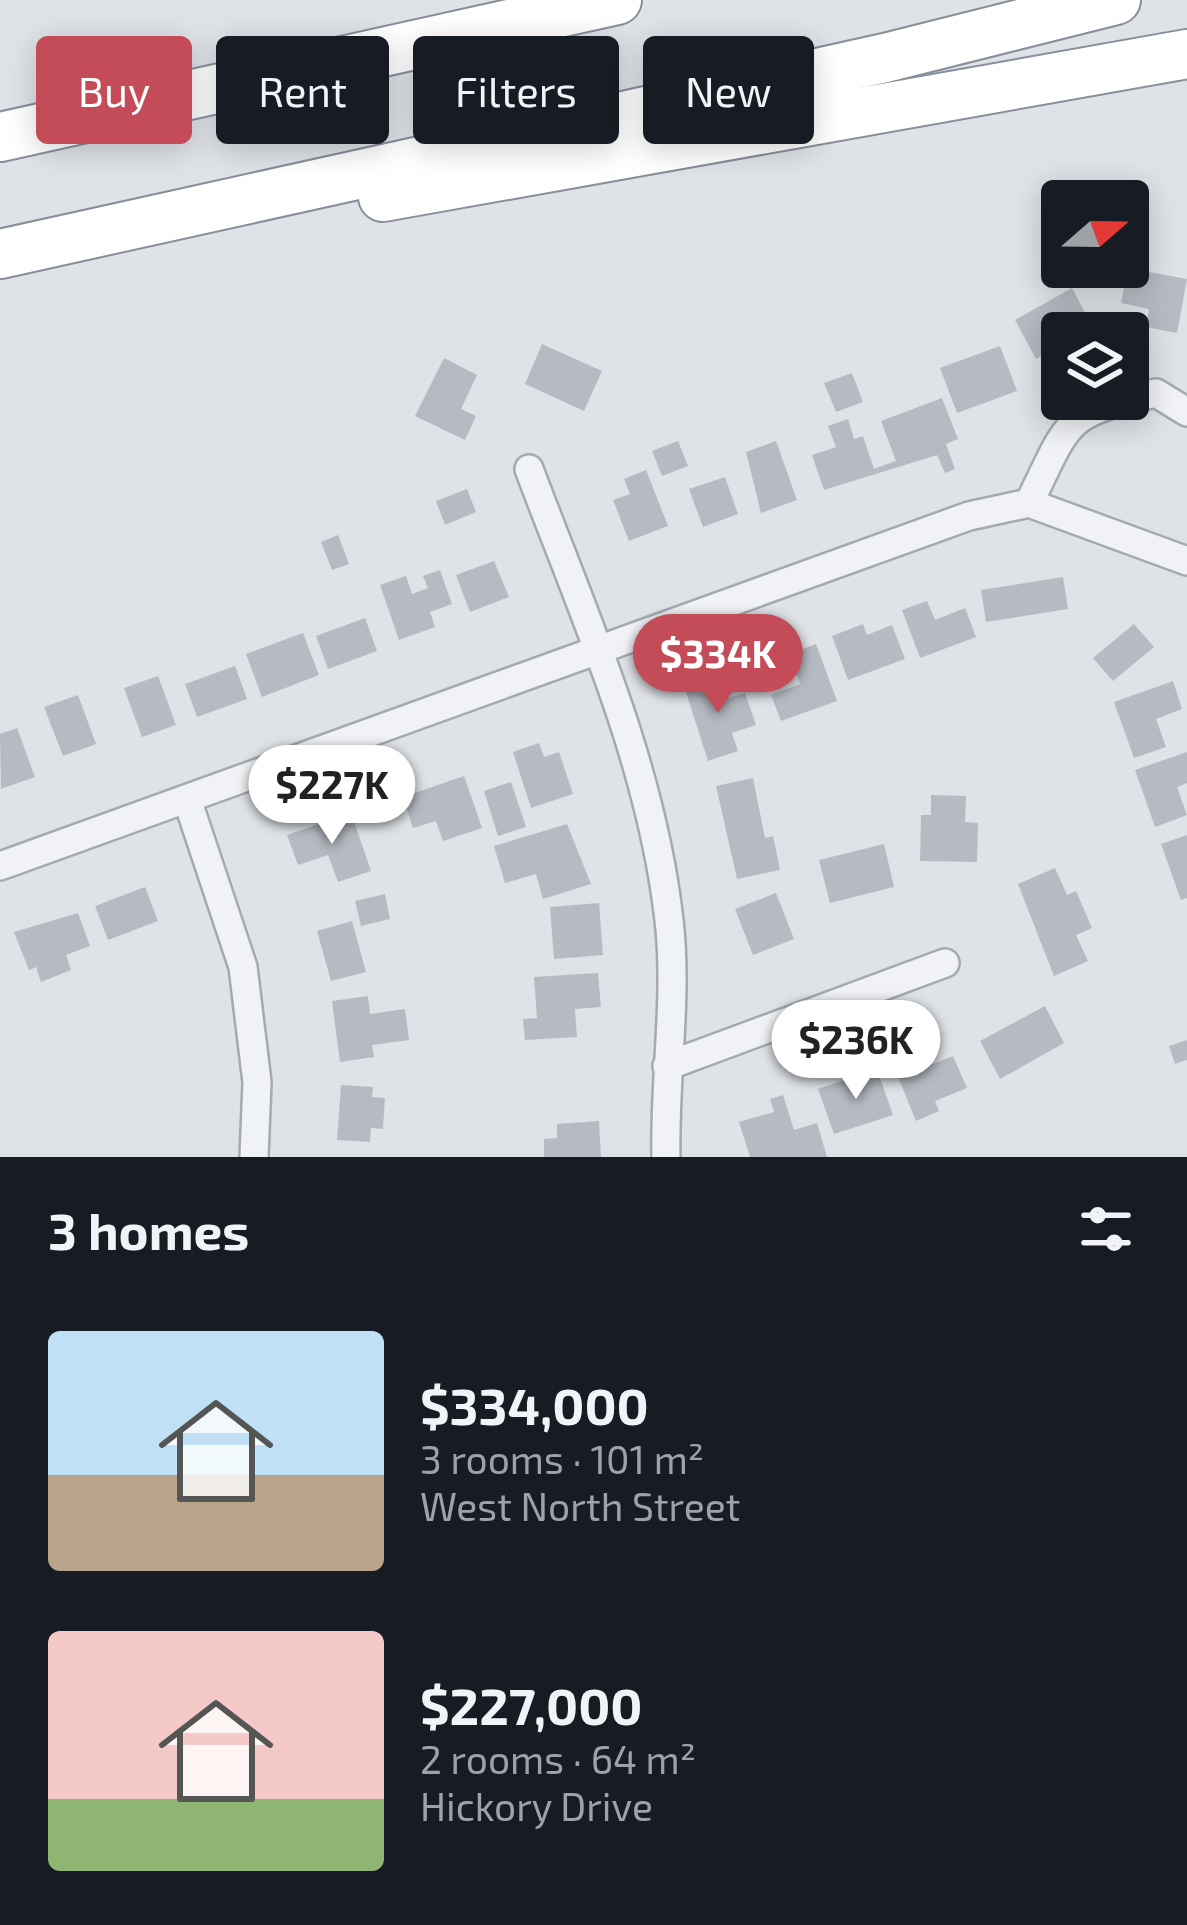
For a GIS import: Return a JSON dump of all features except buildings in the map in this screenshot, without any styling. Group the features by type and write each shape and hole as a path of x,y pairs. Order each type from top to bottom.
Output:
{"highway":[{"path":"0,137 617,0"},
{"path":"0,254 885,58 1116,0"},
{"path":"110,230 454,188 1187,54"}],"street":[{"path":"1028,503 1065,430 1092,407 1156,393 1187,412"},
{"path":"529,469 627,726 659,855 670,925 667,1157"},
{"path":"0,866 188,802 969,516 1028,503 1104,526 1187,561"},
{"path":"188,802 243,967 257,1082 254,1157"},
{"path":"667,1066 945,963"}]}
